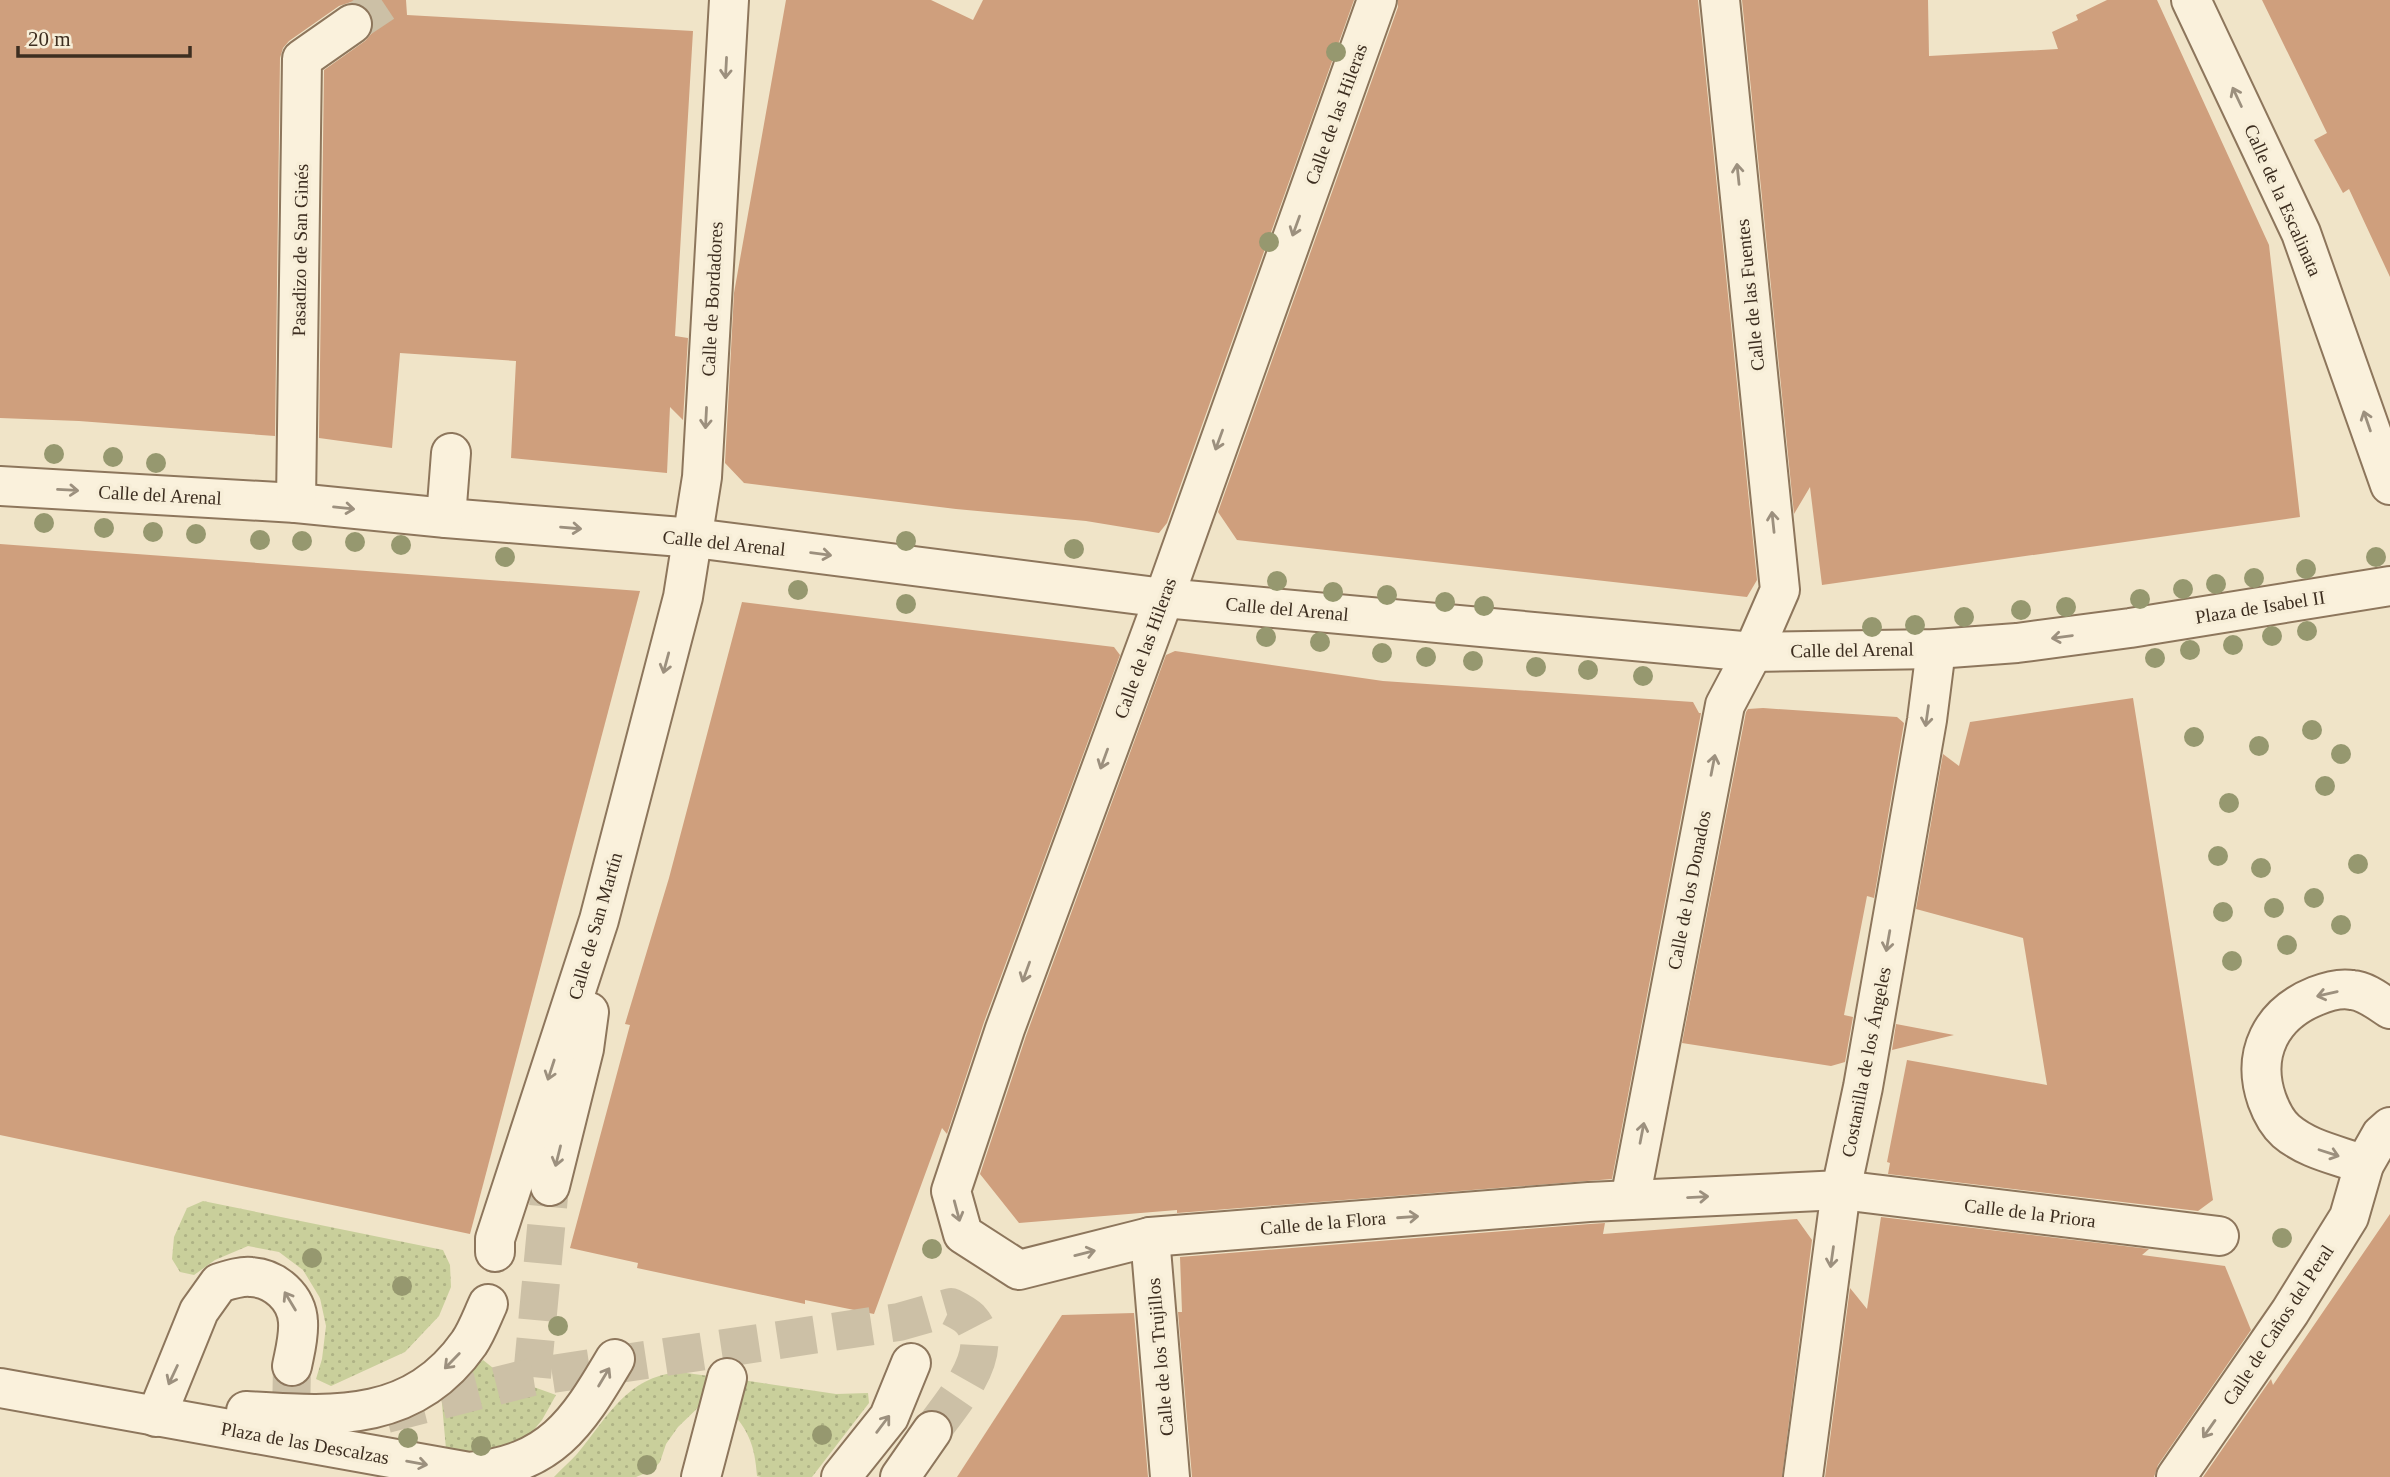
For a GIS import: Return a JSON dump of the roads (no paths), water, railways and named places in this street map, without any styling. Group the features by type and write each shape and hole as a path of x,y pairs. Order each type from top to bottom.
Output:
{"street":[{"name":"Calle de Bordadores","path":"683,597 702,477 729,0"},
{"name":"Calle de las Hileras","path":"1019,1270 963,1234 951,1191 1005,1029 1164,598 1377,0"},
{"name":"Calle de las Fuentes","path":"1720,0 1780,590"},
{"name":"Calle de la Escalinata","path":"2191,0 2301,233 2390,485"},
{"name":"Pasadizo de San Ginés","path":"296,503 302,59 352,24"},
{"path":"446,519 451,453"},
{"name":"Calle del Arenal","path":"0,486 296,503 446,519 694,538 1164,598 1753,652 1936,649 2017,643 2130,628"},
{"name":"Plaza de Isabel II","path":"2130,628 2390,586"},
{"name":"Calle de los Donados","path":"1630,1200 1725,705 1753,652 1780,590"},
{"name":"Calle de San Martín","path":"495,1252 495,1240 600,920 683,597"},
{"name":"Costanilla de los Ángeles","path":"1802,1477 1841,1190 1863,1087 1927,720 1936,649"},
{"path":"550,1186 584,1049 600,920"},
{"path":"2390,1009 2374,998 2352,989 2326,992 2300,1003 2279,1021 2264,1045 2260,1069 2272,1113 2284,1130 2302,1142 2364,1165 2381,1135 2390,1127"},
{"name":"Calle de Caños del Peral","path":"2176,1477 2290,1312 2349,1217 2364,1165"},
{"name":"Calle de la Priora","path":"1630,1200 1841,1190 2219,1236"},
{"name":"Calle de la Flora","path":"1019,1270 1150,1237 1630,1200"},
{"name":"Calle de los Trujillos","path":"1150,1237 1170,1477"},
{"path":"156,1417 199,1311 219,1283 252,1277 270,1281 286,1292 298,1319 298,1339 292,1366"},
{"name":"Plaza de las Descalzas","path":"156,1417 231,1410 323,1416 360,1413 394,1402 421,1388 450,1366 470,1341 488,1304"},
{"name":"Plaza de las Descalzas","path":"0,1388 468,1472 512,1465 530,1458 569,1428 582,1413 615,1359"},
{"path":"841,1477 888,1417 911,1363"},
{"path":"701,1477 727,1378"},
{"path":"900,1477 932,1431"}],"tunnel":[{"path":"352,24 388,0"},
{"path":"532,1377 550,1186"},
{"path":"386,1414 532,1377 899,1322 951,1307 970,1319 978,1332 979,1346 969,1377 932,1431"},
{"path":"292,1366 291,1417 299,1428 315,1432"}]}
